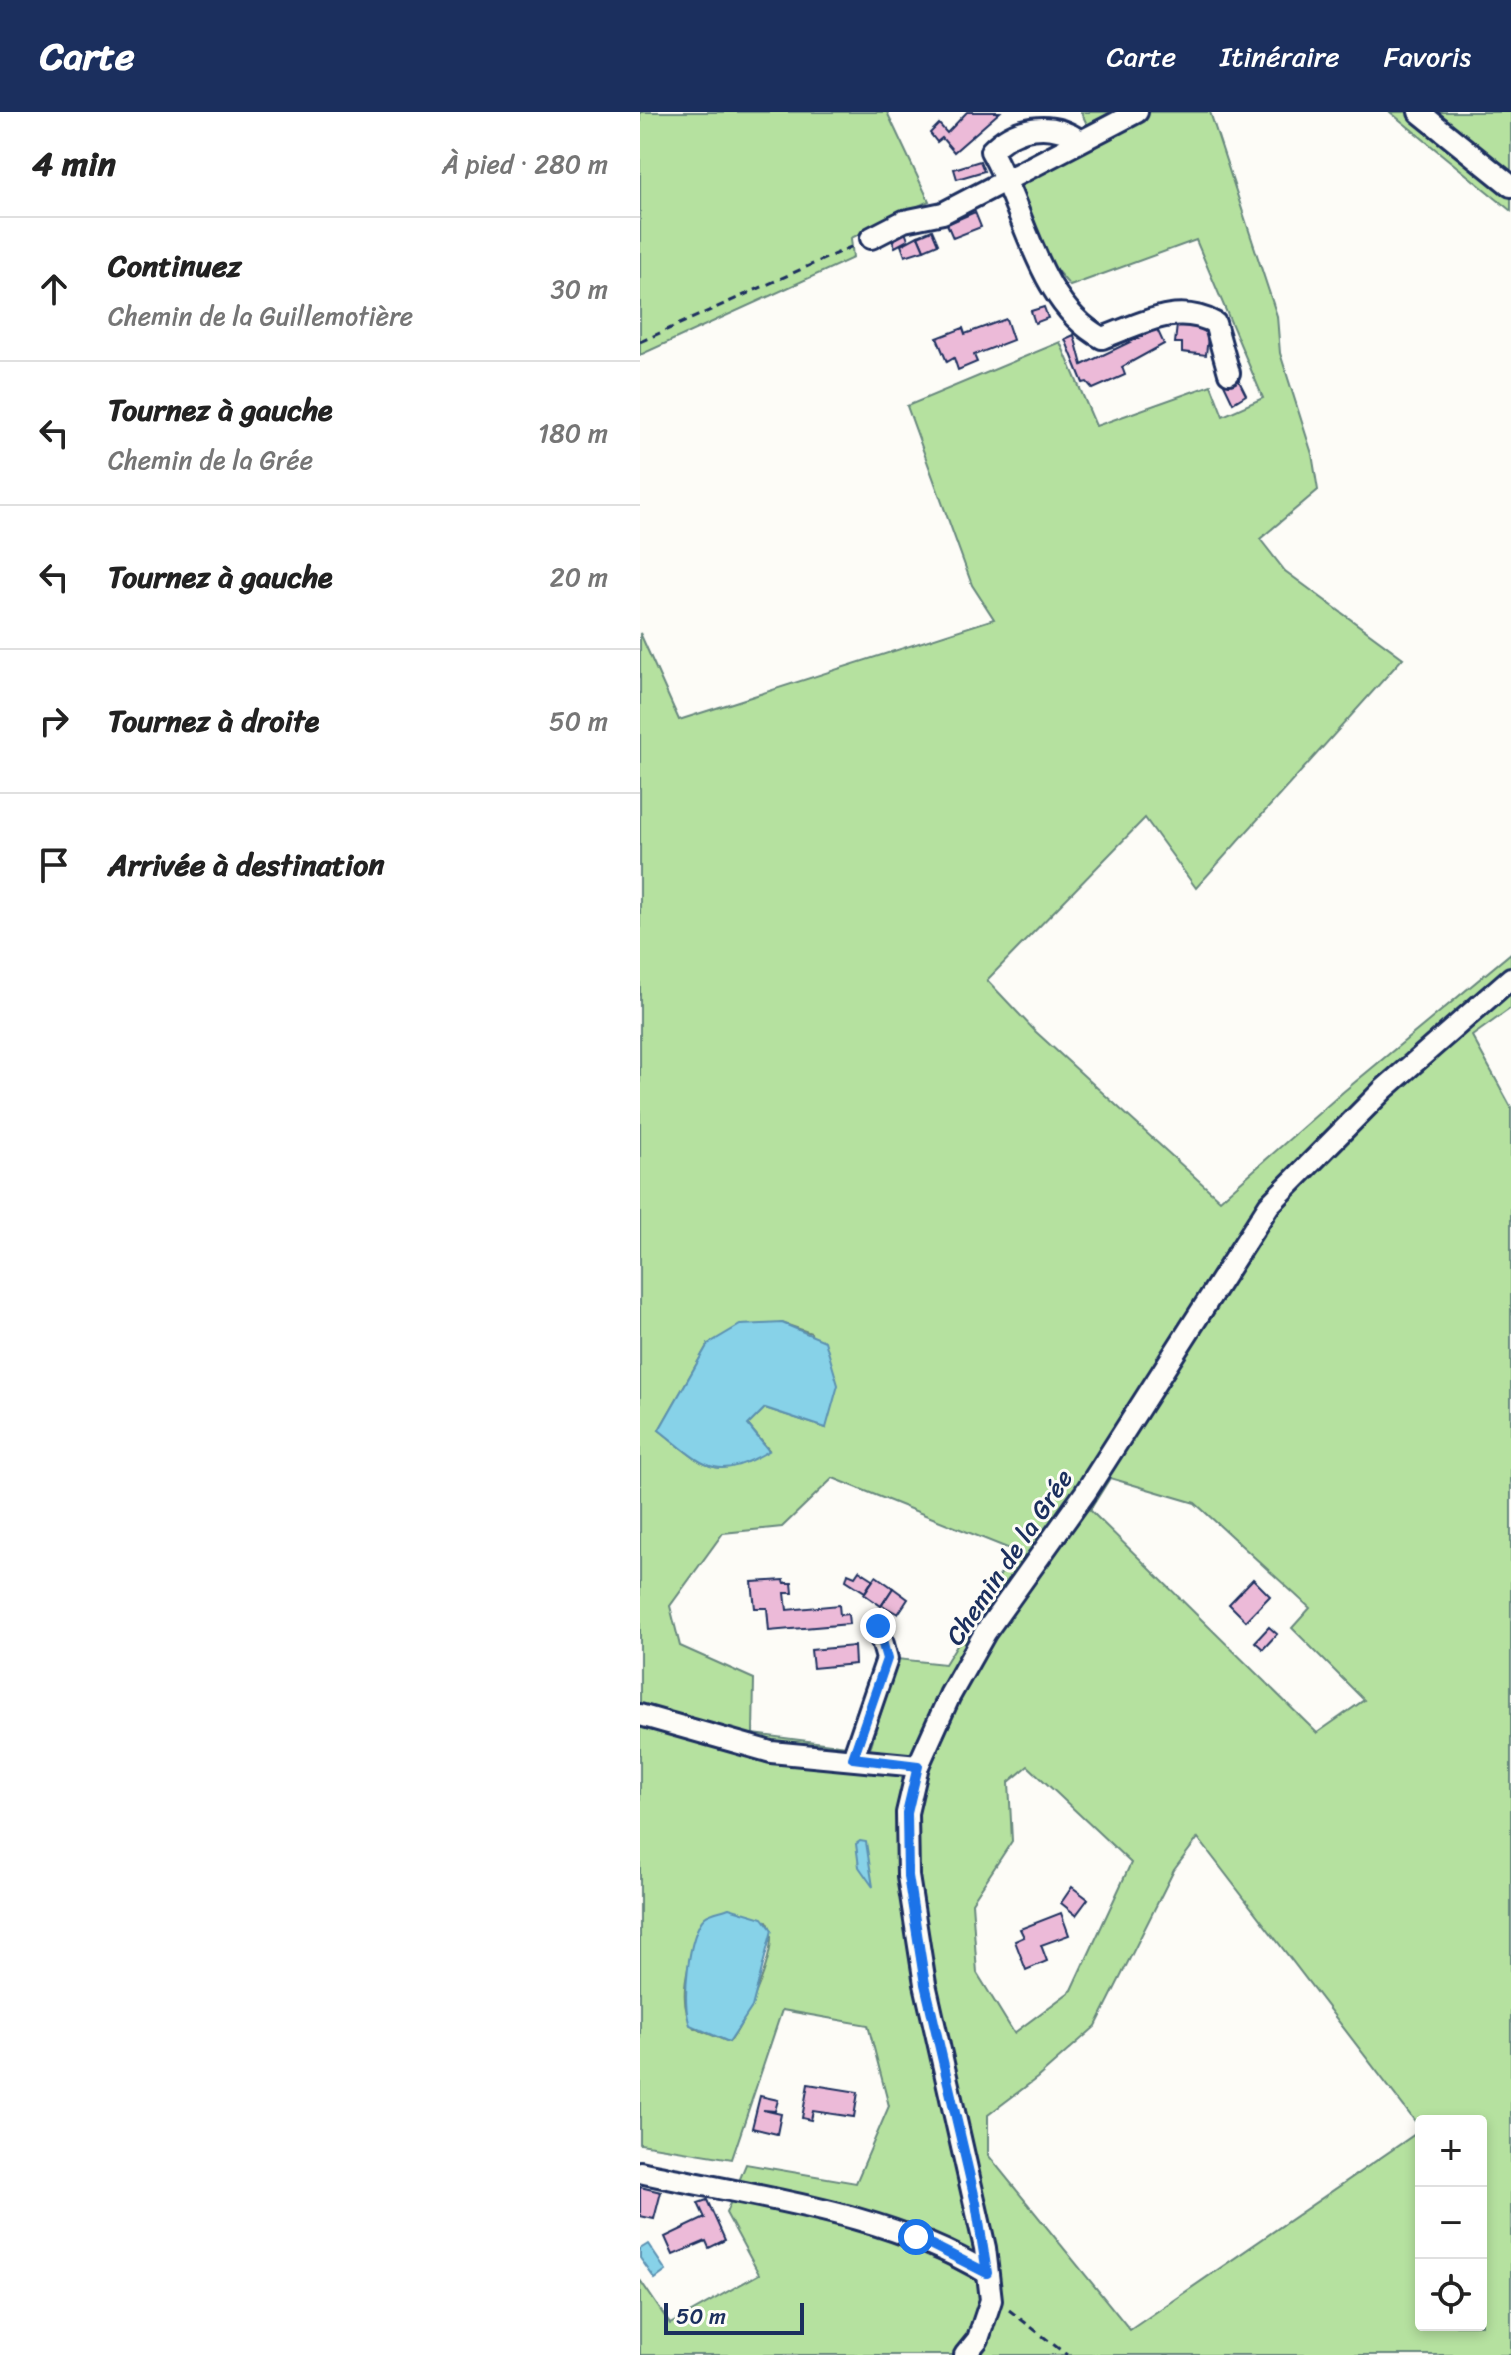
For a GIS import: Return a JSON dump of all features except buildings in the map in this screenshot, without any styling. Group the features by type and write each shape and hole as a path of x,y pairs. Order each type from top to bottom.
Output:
{"street":[{"path":"871,238 904,221 943,213 1137,112"},
{"path":"1419,112 1511,186"},
{"path":"1079,140 1066,131 1050,127 1028,129 1000,142 991,151 1006,178 1046,275 1080,326 1102,338 1172,312 1196,313 1215,323 1229,373"},
{"name":"Chemin de la Grée","path":"991,2300 976,2203 925,1984 908,1876 907,1813 918,1766 950,1695 985,1633 1085,1493 1269,1205 1384,1089 1511,978"},
{"path":"853,1758 887,1659 878,1626"},
{"path":"640,1715 771,1752 918,1766"},
{"path":"640,2172 843,2217 916,2237 987,2273"},
{"path":"965,2355 978,2339 991,2300"}],"path":[{"path":"640,342 871,238"},
{"path":"991,2300 1067,2355"}],"green space":[{"path":"640,112 887,112 929,201 851,238 853,258 640,355"},
{"path":"1081,112 1210,112 1277,316 1280,353 1312,454 1318,490 1260,539 1285,571 1403,658 1196,888 1145,818 987,980 1036,1032 1220,1200 1343,1092 1511,953 1511,1008 1472,1036 1511,1107 1511,2355 640,2355 640,2280 670,2324 759,2274 726,2213 746,2164 856,2183 889,2106 868,2025 782,2010 732,2159 640,2144 640,633 679,720 994,619 972,585 907,406 1060,342 1096,426 1211,385 1223,416 1263,398 1196,240 1070,286 1053,266 1018,185 1097,145","holes":["782,1323 811,1333 826,1428 765,1408 748,1425 769,1450 735,1466 722,1468 699,1461 659,1430 708,1344","833,1478 1015,1551 945,1664 897,1659 870,1749 753,1734 754,1679 680,1646 670,1606 723,1533 782,1527","1110,1478 1195,1503 1310,1608 1292,1628 1364,1700 1317,1733 1090,1510","1028,1766 1131,1863 1072,1990 1014,2033 977,1973 972,1902 1012,1841 1009,1782","1198,1838 1415,2121 1415,2115 1487,2115 1487,2331 1415,2331 1415,2134 1130,2330 988,2155 988,2115 1037,2078 1096,2026 1174,1870","767,1921 771,1932 761,1980 746,2015 729,2042 694,2028 688,2018 685,1994 696,1933"]},
{"path":"1390,112 1511,112 1511,211"}],"water":[{"path":"782,1323 825,1341 838,1385 826,1428 765,1408 748,1425 769,1451 750,1461 722,1468 699,1461 659,1430 708,1344 740,1325"},
{"path":"866,1842 873,1887 859,1867 856,1844"},
{"path":"729,1908 763,1918 772,1930 752,2007 729,2042 690,2025 686,1986 690,1952 699,1925 707,1915"},
{"path":"648,2244 666,2271 655,2279 640,2258 640,2249"}],"route":[{"path":"878,1626 887,1659 859,1733 853,1758 918,1766 907,1813 908,1876 925,1984 976,2203 987,2273 916,2237"}]}
